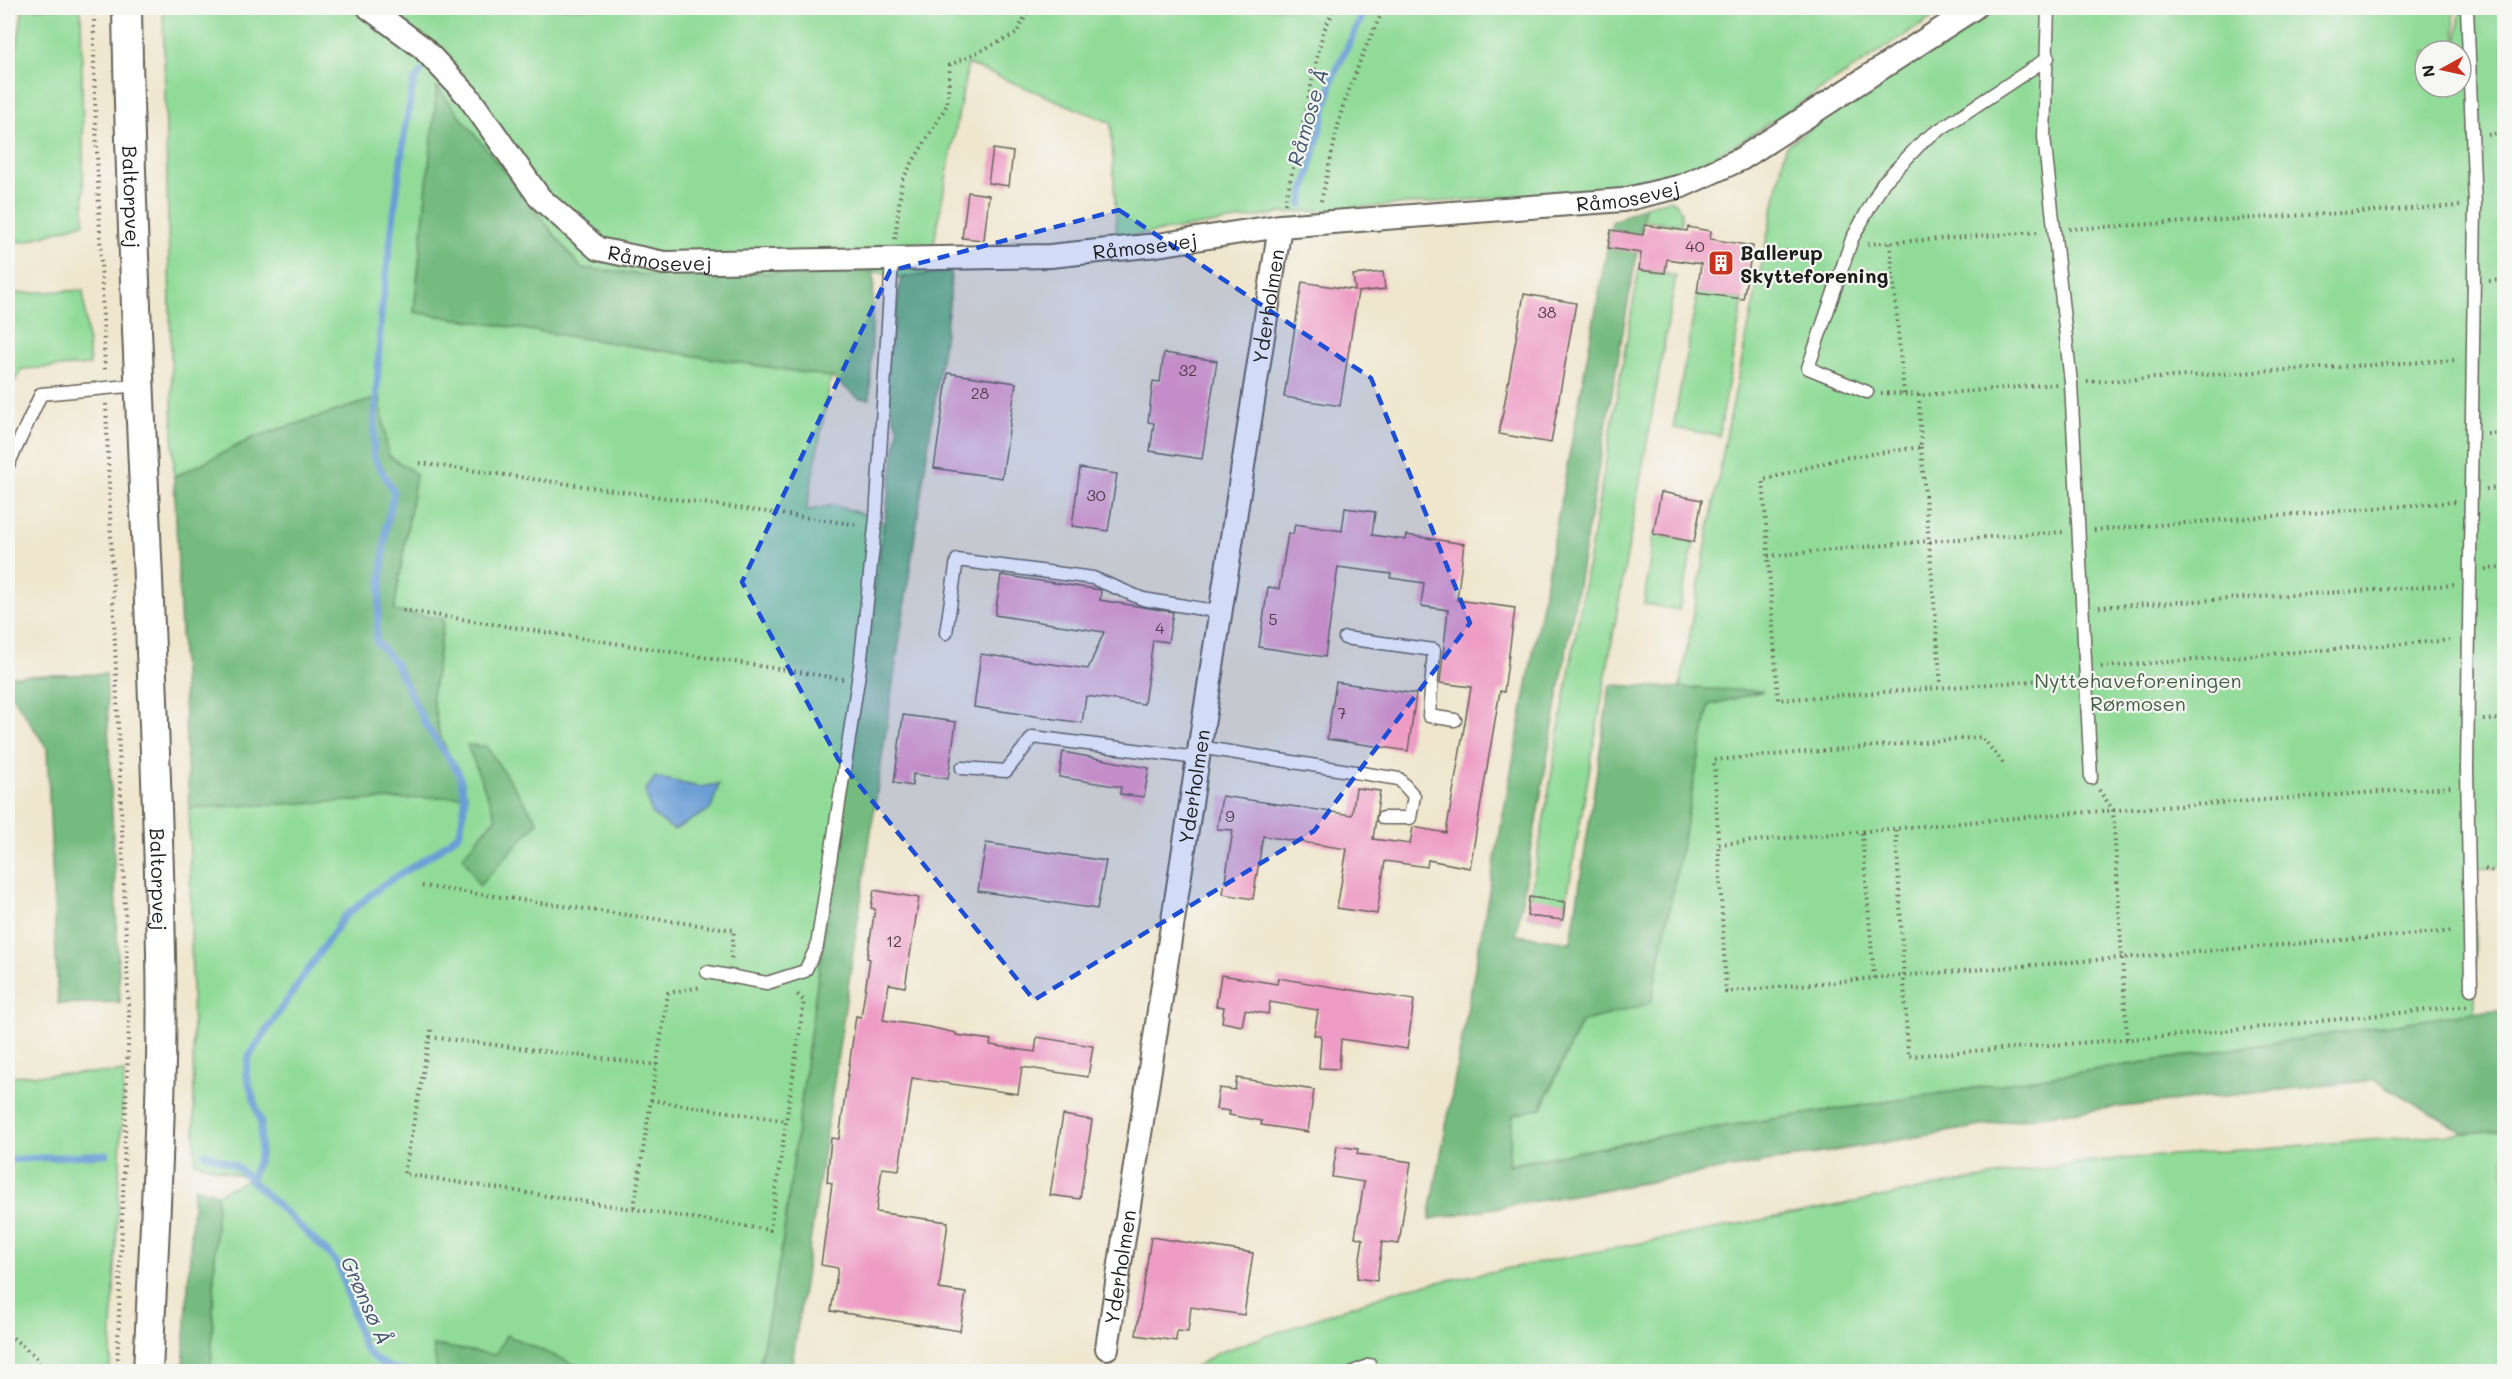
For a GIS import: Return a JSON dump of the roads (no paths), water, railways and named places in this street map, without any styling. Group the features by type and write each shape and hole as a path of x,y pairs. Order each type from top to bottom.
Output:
{"street":[{"name":"Baltorpvej","path":"127,8 139,385 156,771 161,967 161,1081 148,1371"},
{"name":"Råmosevej","path":"369,8 423,48 468,96 540,198 598,249 664,264 1050,256 1157,244 1280,226 1623,200 1682,186 1741,159 1974,8"},
{"name":"Yderholmen","path":"1107,1348 1280,226"}],"lane":[{"path":"2048,8 2044,137 2071,383 2091,778"},
{"path":"2467,8 2475,205 2467,786 2471,989"},
{"path":"1868,392 1808,368 1850,245 1883,183 1924,140 2048,58"},
{"path":"707,972 767,983 805,971 817,946 858,681 875,527 892,260"},
{"path":"8,465 41,394 139,385"},
{"path":"946,633 957,560 1093,578 1143,599 1220,612"},
{"path":"1345,638 1434,650 1429,716 1455,720"},
{"path":"962,768 1006,771 1033,737 1198,752 1399,779 1414,796 1410,818 1383,818"},
{"path":"1353,1371 1370,1365"}],"water":[{"path":"655,777 700,787 719,784 711,809 674,830 652,814 645,791"}],"waterway":[{"name":"Råmose Å","path":"1301,205 1333,77 1366,8"},
{"path":"251,1179 260,1156 261,1123 246,1074 249,1056 344,917 383,885 436,852 460,833 465,801 459,773 427,727 395,663 376,641 386,527 394,492 373,456 381,314 405,129 414,81 421,72"},
{"name":"Grønsø Å","path":"205,1153 236,1166 328,1253 337,1263 341,1273 363,1346 382,1364 408,1372"},
{"path":"8,1160 106,1154"}],"place":[{"name":"Ballerup Skytteforening","path":"1721,263"}],"park label":[{"name":"Nyttehaveforeningen Rørmosen","path":"2138,692"}]}
